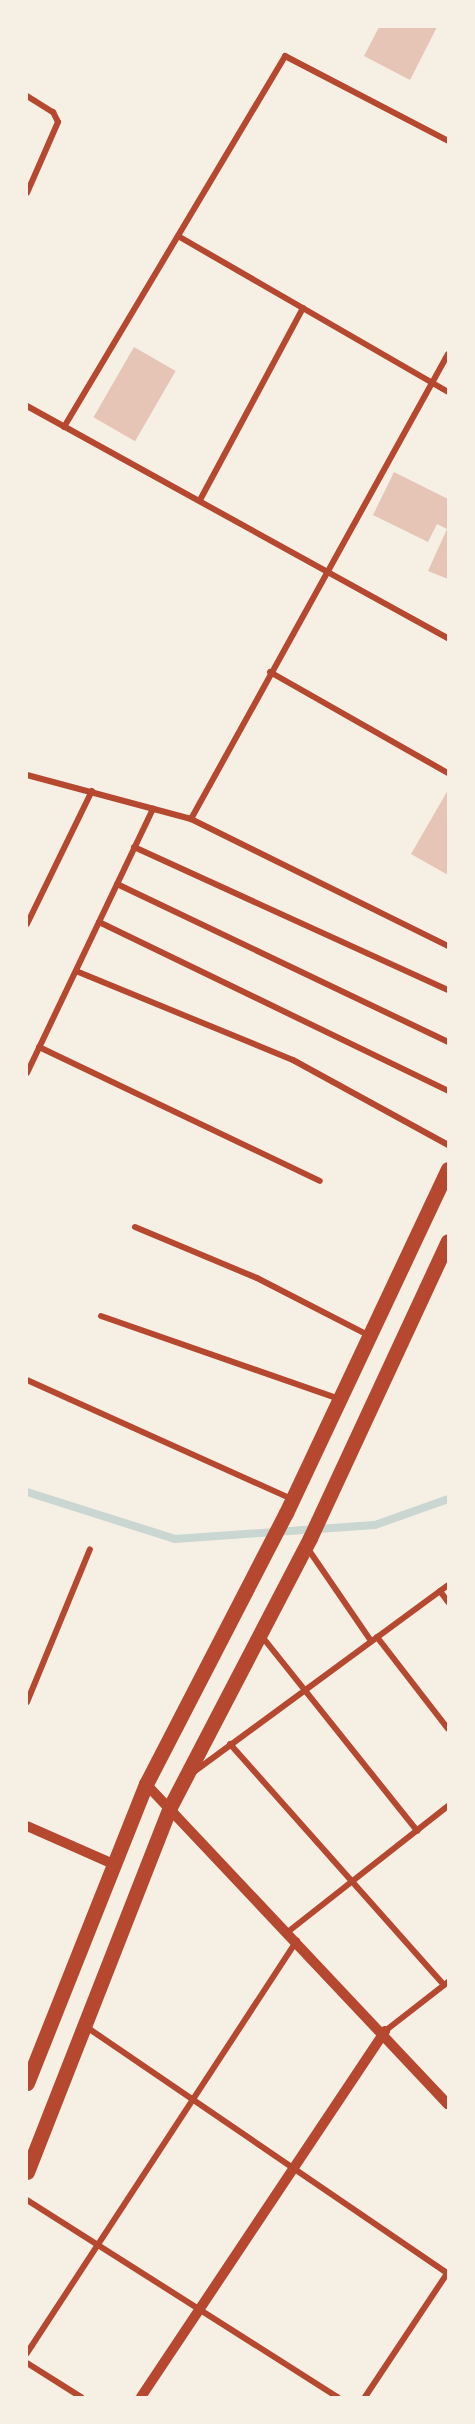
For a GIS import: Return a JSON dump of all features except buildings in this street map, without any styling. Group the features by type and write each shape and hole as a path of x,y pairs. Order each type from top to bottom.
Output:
{"main road":[{"path":"27,2083 111,1863 146,1784 290,1507 448,1169"},
{"path":"27,2172 170,1807 308,1542 448,1241"}],"street":[{"path":"64,427 285,57 448,141"},
{"path":"27,96 53,112 58,122 27,193"},
{"path":"178,236 448,392"},
{"path":"200,501 303,308"},
{"path":"190,819 326,569 448,354"},
{"path":"27,406 448,638"},
{"path":"270,672 448,773"},
{"path":"27,775 190,819 448,946"},
{"path":"27,924 92,791"},
{"path":"27,1072 153,809"},
{"path":"134,847 448,990"},
{"path":"117,884 448,1042"},
{"path":"99,922 448,1091"},
{"path":"76,971 287,1057 448,1145"},
{"path":"39,1047 320,1181"},
{"path":"135,1227 270,1284 370,1336"},
{"path":"101,1316 340,1400"},
{"path":"27,1380 290,1507"},
{"path":"308,1542 374,1639 448,1729"},
{"path":"27,1702 90,1549"},
{"path":"186,1777 448,1585"},
{"path":"440,1591 448,1602"},
{"path":"260,1634 417,1831"},
{"path":"141,2397 385,2031 446,1983 230,1744"},
{"path":"146,1784 385,2031 448,2104"},
{"path":"289,1931 448,1806"},
{"path":"27,1826 111,1863"},
{"path":"27,2353 196,2100 298,1941"},
{"path":"84,2026 295,2165 448,2273 364,2397"},
{"path":"27,2200 201,2307 338,2397"},
{"path":"27,2363 81,2397"}],"waterway":[{"path":"27,1492 175,1539 375,1525 448,1499"}]}
